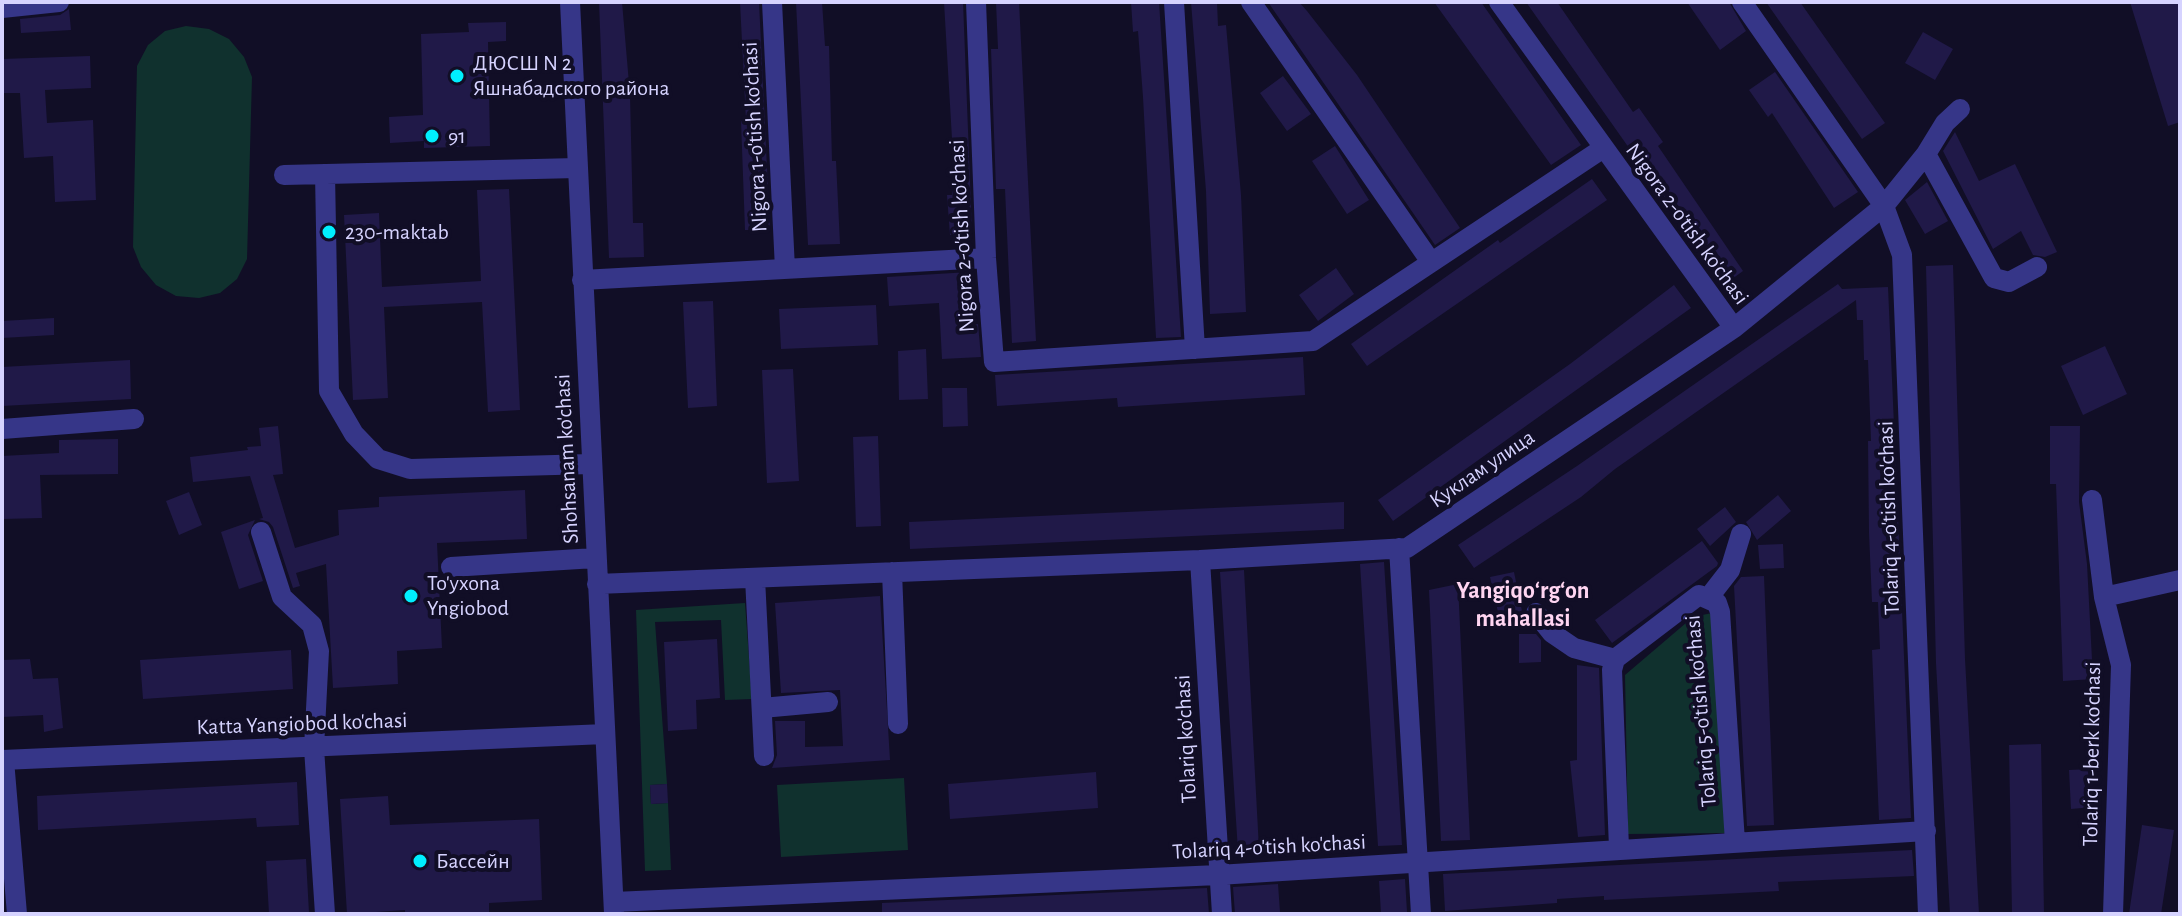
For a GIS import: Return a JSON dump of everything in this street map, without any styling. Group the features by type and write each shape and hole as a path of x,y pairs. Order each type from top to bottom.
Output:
{"street":[{"path":"2,8 59,2"},
{"name":"Shohsanam ko'chasi","path":"570,2 614,908"},
{"name":"Nigora 1-o'tish ko'chasi","path":"772,2 785,269"},
{"name":"Nigora 2-o'tish ko'chasi","path":"976,2 986,258 994,362 1313,341 1602,149"},
{"path":"1174,2 1195,349"},
{"path":"1251,2 1431,262"},
{"name":"Nigora 2-o'tish ko'chasi","path":"1499,2 1602,149 1734,328"},
{"name":"Tolariq 4-o'tish ko'chasi","path":"1742,2 1884,206 1902,255 1928,914"},
{"name":"Куклам улица","path":"1399,548 1407,548 1734,328 1884,206 1926,154 1945,123 1960,109"},
{"path":"1926,154 1994,278 2009,282 2037,267"},
{"path":"284,175 577,168"},
{"path":"325,174 329,391 354,434 378,459 410,469 591,464"},
{"path":"582,280 986,258"},
{"path":"2,429 134,419"},
{"name":"Tolariq 1-berk ko'chasi","path":"2092,500 2104,597 2121,665 2113,914"},
{"path":"261,532 282,597 312,625 319,651 314,748 325,914"},
{"path":"1709,597 1730,570 1741,534"},
{"path":"597,584 1200,560 1399,548 1421,914"},
{"path":"451,567 595,558"},
{"name":"Tolariq ko'chasi","path":"1200,560 1222,914"},
{"path":"892,572 898,724"},
{"path":"755,578 764,756"},
{"path":"2104,597 2180,580"},
{"name":"Tolariq 5-o'tish ko'chasi","path":"1615,659 1699,595 1709,597 1720,612 1735,842"},
{"path":"1536,613 1552,633 1574,648 1615,659 1612,670 1619,848"},
{"path":"762,708 828,702"},
{"name":"Katta Yangiobod ko'chasi","path":"3,760 605,734"},
{"path":"3,760 17,914"},
{"name":"Tolariq 4-o'tish ko'chasi","path":"614,908 1218,875 1926,831"}],"green space":[{"path":"186,26 209,29 229,39 244,57 252,77 247,259 237,279 220,293 199,298 176,296 156,285 141,267 133,247 137,66 148,45 165,31"},
{"path":"745,603 752,699 725,700 721,620 655,622 667,784 650,785 651,804 668,803 671,870 645,871 636,610"},
{"path":"1712,613 1725,833 1628,834 1625,675 1693,617"},
{"path":"904,778 908,850 781,857 777,785"}],"building":[{"path":"599,2 622,2 630,95 633,223 643,223 644,257 609,258"},
{"path":"740,2 759,2 770,230 745,230 741,121 746,121"},
{"path":"796,2 822,2 825,46 829,46 832,161 836,161 840,244 808,245"},
{"path":"944,2 963,2 972,233 950,235 947,195 952,195 953,156"},
{"path":"996,2 1019,2 1036,341 1012,343 1005,189 996,189 991,49 998,49"},
{"path":"1131,2 1159,2 1181,337 1156,338 1143,97 1138,31 1133,32"},
{"path":"1191,2 1217,2 1218,26 1226,25 1241,195 1246,312 1210,314 1206,191"},
{"path":"1268,2 1299,2 1307,11 1357,75 1460,228 1435,245"},
{"path":"1434,2 1481,2 1581,145 1551,165"},
{"path":"1526,2 1557,2 1633,112 1639,108 1663,142 1658,146 1743,271 1725,284"},
{"path":"1687,2 1729,2 1746,31 1720,50"},
{"path":"1766,2 1800,2 1885,123 1862,139"},
{"path":"2130,2 2180,2 2180,122 2168,126"},
{"path":"69,9 71,30 21,33 20,19 60,15"},
{"path":"506,22 506,41 488,42 490,146 424,148 424,141 390,143 389,117 423,115 421,34 469,32 468,23"},
{"path":"1923,32 1953,49 1935,80 1905,63"},
{"path":"90,56 91,88 45,90 47,123 93,120 96,200 55,202 53,156 24,158 20,93 2,93 2,59"},
{"path":"1775,72 1858,192 1834,208 1772,113 1768,117 1749,90"},
{"path":"1283,76 1311,114 1287,131 1260,93"},
{"path":"1955,132 1979,181 2015,164 2057,252 2045,257 2033,255 2021,231 1993,249 1943,151"},
{"path":"1335,146 1369,200 1347,214 1312,161"},
{"path":"1592,179 1607,200 1367,366 1351,344 1498,240 1500,243"},
{"path":"1927,182 1948,221 1925,234 1905,200"},
{"path":"509,189 520,410 488,412 482,302 384,307 388,398 353,400 344,215 379,213 382,287 481,281 477,190"},
{"path":"1953,265 1965,659 1979,914 1950,914 1936,663 1926,266"},
{"path":"1336,268 1354,294 1318,321 1299,295"},
{"path":"970,272 973,325 978,324 981,357 942,359 939,303 889,306 887,277"},
{"path":"1838,284 1842,289 1888,287 1911,818 1879,820 1872,650 1880,649 1878,602 1872,602 1869,533 1868,441 1871,441 1868,360 1864,360 1863,320 1857,320 1856,300 1615,469 1581,497 1474,568 1458,545"},
{"path":"1674,285 1691,308 1393,521 1378,500 1570,364"},
{"path":"713,301 717,406 688,408 683,302"},
{"path":"876,305 878,345 781,349 779,309"},
{"path":"54,318 54,335 2,338 2,321"},
{"path":"2105,346 2127,394 2083,415 2061,366"},
{"path":"926,349 928,399 899,400 898,351"},
{"path":"1303,357 1305,395 1118,407 1117,398 997,406 995,375"},
{"path":"130,360 131,399 2,406 2,367"},
{"path":"793,369 799,481 767,483 762,370"},
{"path":"942,388 967,388 968,426 943,427"},
{"path":"278,426 283,474 273,475 295,548 339,535 338,510 379,507 379,497 525,490 527,539 437,543 442,648 397,651 398,684 333,688 326,564 296,573 300,586 293,588 273,527 259,519 263,518 250,476 193,482 190,457 261,446 259,428"},
{"path":"2050,426 2080,426 2079,502 2087,564 2093,679 2063,681 2056,484 2050,484"},
{"path":"878,436 881,526 856,527 853,437"},
{"path":"118,439 118,474 40,475 42,518 2,519 2,456 59,453 59,440"},
{"path":"189,492 202,525 179,535 166,501"},
{"path":"1778,495 1791,511 1757,540 1746,522"},
{"path":"1344,502 1344,529 910,549 909,522"},
{"path":"1725,507 1736,522 1710,546 1697,529"},
{"path":"255,520 248,535 263,581 239,589 221,532"},
{"path":"1702,541 1718,563 1717,566 1612,643 1595,620"},
{"path":"1783,544 1784,568 1760,569 1758,545"},
{"path":"1384,562 1402,845 1378,846 1360,564"},
{"path":"1244,570 1259,849 1238,851 1220,572"},
{"path":"1514,572 1523,616 1500,621 1490,577"},
{"path":"1764,576 1774,825 1747,826 1734,586 1741,577"},
{"path":"1458,584 1470,840 1441,841 1429,590"},
{"path":"880,596 890,760 772,768 777,755 775,721 805,721 805,747 843,746 840,690 781,693 775,603"},
{"path":"1519,634 1536,634 1541,640 1541,662 1519,663"},
{"path":"717,639 720,698 696,700 697,729 668,731 664,642"},
{"path":"291,650 293,689 143,699 140,660"},
{"path":"30,659 33,679 58,678 63,728 44,732 43,715 2,717 2,660"},
{"path":"1577,665 1599,668 1605,835 1578,837 1570,761 1577,760"},
{"path":"2041,744 2044,914 2012,914 2009,745"},
{"path":"2091,769 2093,807 2071,809 2069,770"},
{"path":"1096,772 1098,808 950,819 948,784"},
{"path":"297,782 299,825 257,827 256,818 38,830 37,796"},
{"path":"667,784 668,803 651,804 650,785"},
{"path":"388,796 390,825 539,819 542,900 489,903 489,914 405,914 405,910 347,914 340,799"},
{"path":"2142,825 2174,830 2161,914 2129,914"},
{"path":"1912,850 1914,876 1778,882 1779,891 1604,900 1604,896 1557,899 1557,903 1445,911 1443,874"},
{"path":"306,859 309,913 269,914 266,861"},
{"path":"1405,879 1407,912 1381,913 1379,881"},
{"path":"1278,884 1280,912 1235,914 1233,887"},
{"path":"1207,888 1209,914 882,914 882,903"}],"place":[{"name":"ДЮСШ N 2 Яшнабадского района","path":"457,76"},
{"name":"91","path":"432,136"},
{"name":"230-maktab","path":"329,232"},
{"name":"To'yxona Yngiobod","path":"411,596"},
{"name":"Бассейн","path":"420,861"}],"district":[{"name":"Yangiqoʻrgʻon mahallasi","path":"1523,605"}]}
